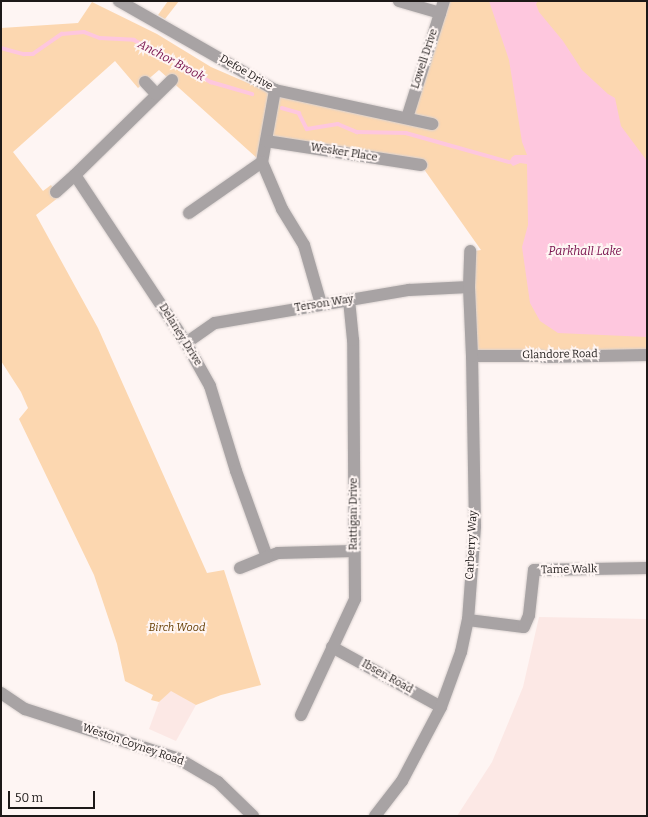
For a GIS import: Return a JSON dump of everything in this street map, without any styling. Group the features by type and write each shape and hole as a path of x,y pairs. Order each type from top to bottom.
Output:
{"street":[{"name":"Defoe Drive","path":"119,1 260,80 275,90 432,124"},
{"path":"399,1 440,13"},
{"name":"Lowell Drive","path":"407,118 444,1"},
{"path":"56,192 172,80"},
{"path":"145,82 156,94"},
{"path":"275,90 262,162 282,209 304,245 321,304"},
{"name":"Wesker Place","path":"266,140 421,165"},
{"path":"189,213 262,162"},
{"name":"Delaney Drive","path":"75,174 186,343 210,386 236,471 266,557"},
{"name":"Carberry Way","path":"375,816 402,781 441,707 461,652 468,620 475,526 472,356 469,287 470,251"},
{"name":"Terson Way","path":"186,343 215,323 409,290 469,287"},
{"name":"Rattigan Drive","path":"300,715 355,599 353,340 349,300"},
{"name":"Glandore Road","path":"472,356 544,357 647,355"},
{"path":"240,568 278,553 354,551"},
{"name":"Tame Walk","path":"468,620 524,627 529,615 534,570 647,568"},
{"name":"Ibsen Road","path":"332,647 441,707"},
{"name":"Weston Coyney Road","path":"1,693 25,709 179,759 218,782 253,816"}],"shaded area":[{"path":"539,617 647,619 647,816 457,816 492,762 523,687"},
{"path":"171,690 196,705 176,741 149,729 159,702"}],"green space":[{"path":"168,1 179,1 165,19 158,15"},
{"path":"444,1 647,1 647,355 472,356 474,251 481,250 421,165 266,141 275,90 407,118"},
{"name":"Birch Wood","path":"92,2 157,34 211,67 269,92 258,159 159,70 138,88 115,61 13,152 43,191 51,185 59,197 36,215 98,328 207,573 224,570 261,685 221,695 196,705 171,691 159,702 151,700 153,695 125,681 117,644 94,575 19,419 28,408 21,392 1,361 1,28 78,23"}],"water":[{"name":"Parkhall Lake","path":"489,1 538,1 536,4 539,12 563,41 582,70 608,94 615,98 621,126 647,161 647,337 558,333 540,321 530,303 522,247 528,225 527,164 520,163 513,166 509,162 515,155 527,155 522,142 509,60"}],"waterway":[{"name":"Anchor Brook","path":"1,48 24,54 33,54 62,34 84,32 100,38 134,40 211,82 252,94"},
{"name":"Anchor Brook","path":"282,108 299,113 307,129 338,124 357,132 406,133 509,162"}]}
